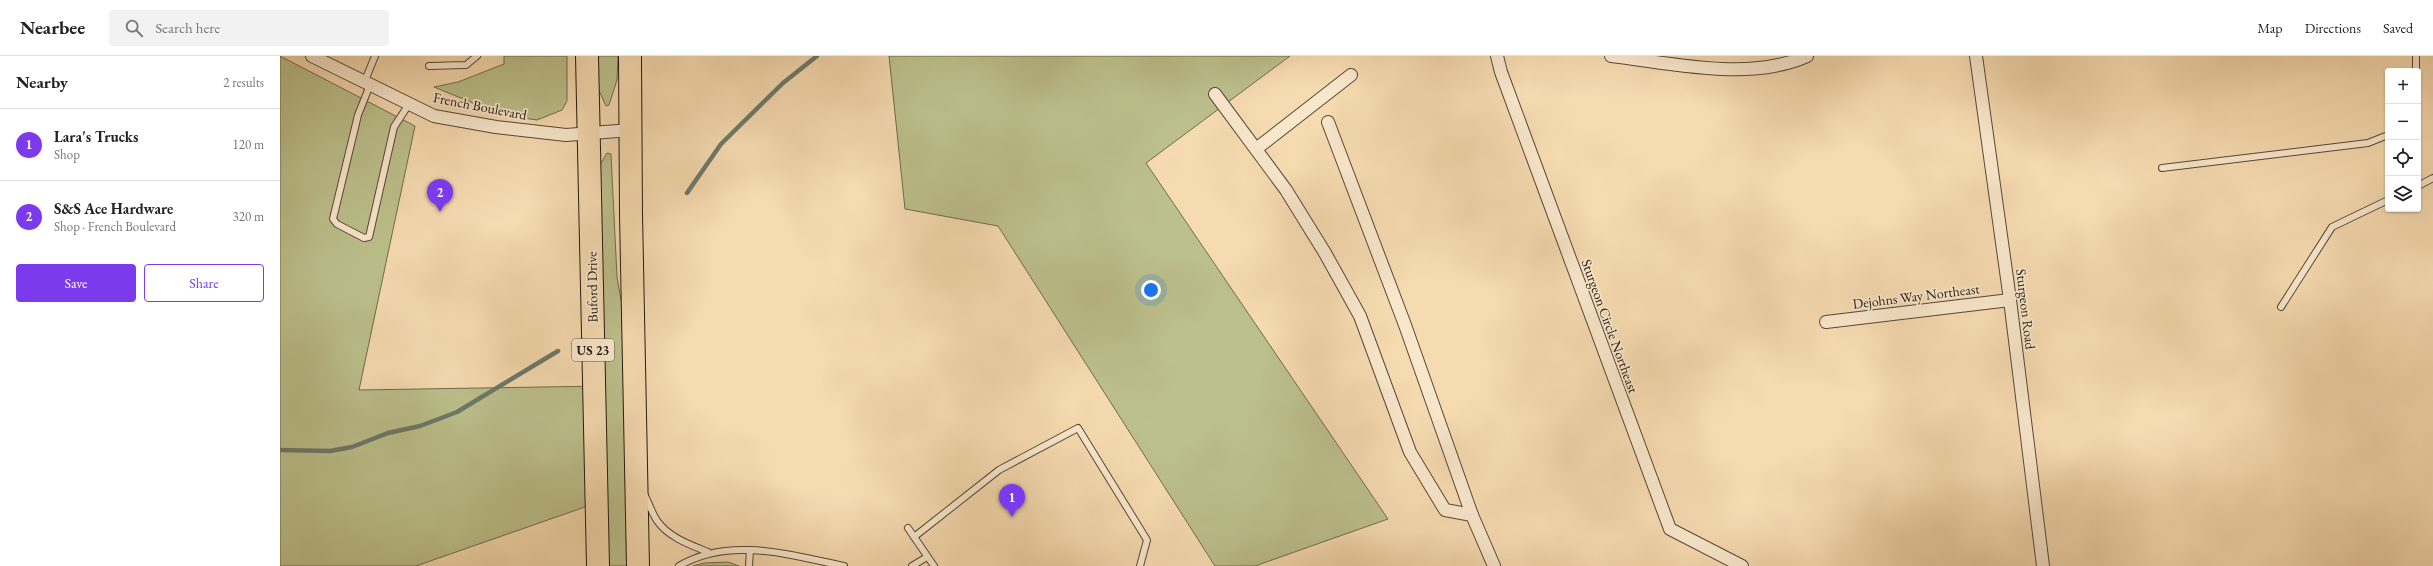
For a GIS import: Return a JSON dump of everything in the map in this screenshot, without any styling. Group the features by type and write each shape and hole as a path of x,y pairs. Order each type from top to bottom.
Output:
{"highway":[{"name":"Buford Drive","path":"587,56 598,566"},
{"name":"US 23","path":"630,56 631,214 638,566"}],"street":[{"name":"French Boulevard","path":"312,56 434,116 496,127 566,135 631,130"},
{"name":"Sturgeon Circle Northeast","path":"1497,56 1501,72 1670,530 1742,566"},
{"path":"1611,56 1734,70 1792,63 1807,56"},
{"name":"Sturgeon Road","path":"1976,56 2010,300 2043,566"},
{"path":"1256,149 1351,75"},
{"path":"1215,94 1286,190 1325,253 1360,316 1410,452 1445,510 1472,515"},
{"path":"1328,122 1406,325 1472,515 1494,566"},
{"name":"Dejohns Way Northeast","path":"1826,322 2010,300"}],"lane":[{"path":"375,56 358,115 333,219 337,224 364,238 369,237 394,127 409,104"},
{"path":"429,66 466,65 477,56"},
{"path":"2416,56 2416,68"},
{"path":"2162,168 2368,143 2385,136"},
{"path":"2421,184 2433,178"},
{"path":"2281,307 2332,227 2385,201"},
{"path":"914,537 999,470 1078,428 1147,540 1140,566"},
{"path":"637,482 658,521 683,542 708,552"},
{"path":"908,528 934,566"},
{"path":"749,566 750,550"},
{"path":"679,566 708,552 750,550 765,550 844,566"},
{"path":"912,566 927,557"}],"green space":[{"path":"280,56 415,126 359,390 602,386 597,170 607,153 611,154 617,277 623,311 630,566 607,566 605,500 416,566 280,566"},
{"path":"504,56 567,56 567,101 562,110 537,120 502,115 434,87 458,82 504,64"},
{"path":"594,56 618,56 617,80 609,105 606,106 596,84"},
{"path":"889,56 1290,56 1146,163 1388,519 1255,566 1215,566 998,226 905,209"},
{"path":"728,562 739,566 693,566 704,563"}],"waterway":[{"path":"687,193 721,144 783,83 817,56"},
{"path":"280,450 330,451 352,447 388,433 420,426 457,412 558,351"}],"place":[{"name":"S&S Ace Hardware","path":"440,212"},
{"name":"Lara's Trucks","path":"1012,517"}]}
